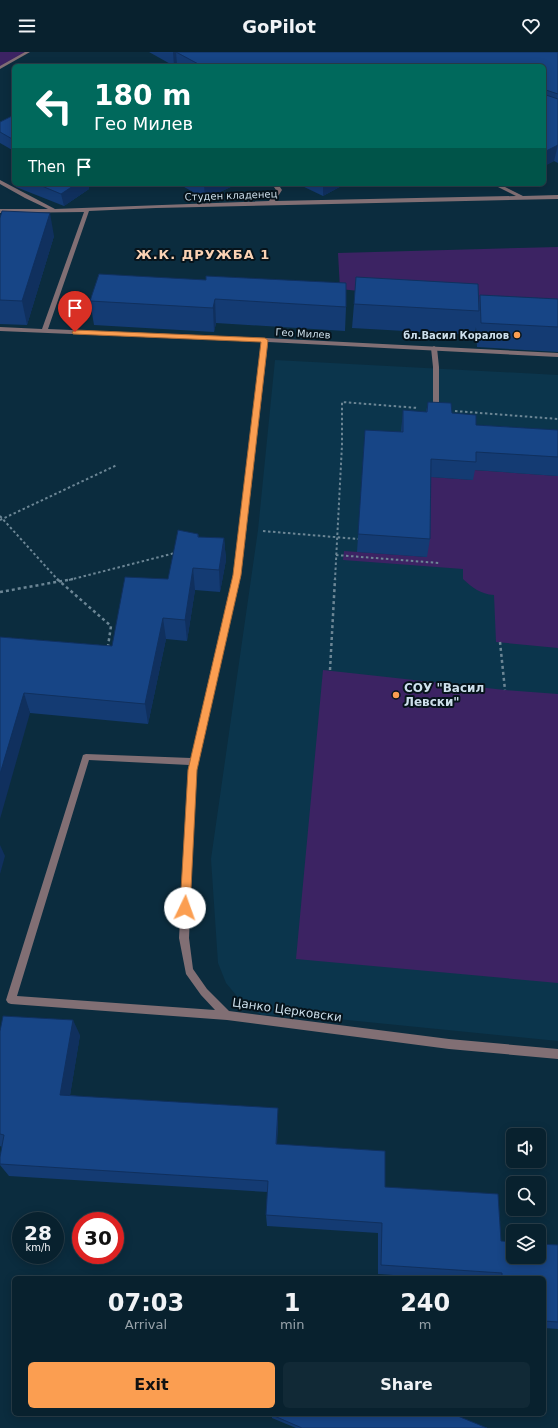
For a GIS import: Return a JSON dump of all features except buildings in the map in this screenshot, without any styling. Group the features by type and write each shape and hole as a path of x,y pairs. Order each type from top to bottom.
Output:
{"street":[{"path":"0,68 28,52"},
{"path":"0,182 27,197 57,210"},
{"path":"271,202 279,190 276,186"},
{"path":"499,186 523,198"},
{"name":"Студен кладенец","path":"0,210 87,210 271,202 558,197"},
{"path":"44,331 87,210"},
{"name":"Гео Милев","path":"0,329 265,340 558,355"},
{"name":"Цанко Церковски","path":"265,340 237,575 192,770 184,938 190,971 204,992 227,1015 449,1044 558,1054"},
{"path":"434,348 436,367 436,412"},
{"path":"194,762 86,757 11,1000 227,1015"}],"path":[{"path":"330,670 342,445 342,402 436,412 558,418"},
{"path":"1,520 117,465"},
{"path":"0,516 1,520 60,582 111,626 108,646"},
{"path":"242,529 358,539"},
{"path":"0,592 60,582 177,553"},
{"path":"336,555 438,563"},
{"path":"500,642 505,690"}],"shaded area":[{"path":"0,52 29,52 0,67"},
{"path":"558,247 558,312 340,289 338,253"},
{"name":"СОУ \"Васил Левски\"","path":"275,360 558,375 558,1041 297,1015 261,1015 241,1001 226,983 218,963 211,859 258,530"},
{"path":"473,470 558,476 558,648 496,642 494,595 481,592 470,585 463,579 463,569 343,560 344,551 427,557 403,475 473,480"},
{"path":"323,670 505,690 558,694 558,983 296,959"}],"place":[{"name":"бл.Васил Коралов","path":"517,335"},
{"name":"СОУ \"Васил Левски\"","path":"396,695"}],"district":[{"name":"Ж.К. ДРУЖБА 1","path":"203,254"}],"route":[{"path":"75,332 265,340 237,575 192,770 185,908"}]}
